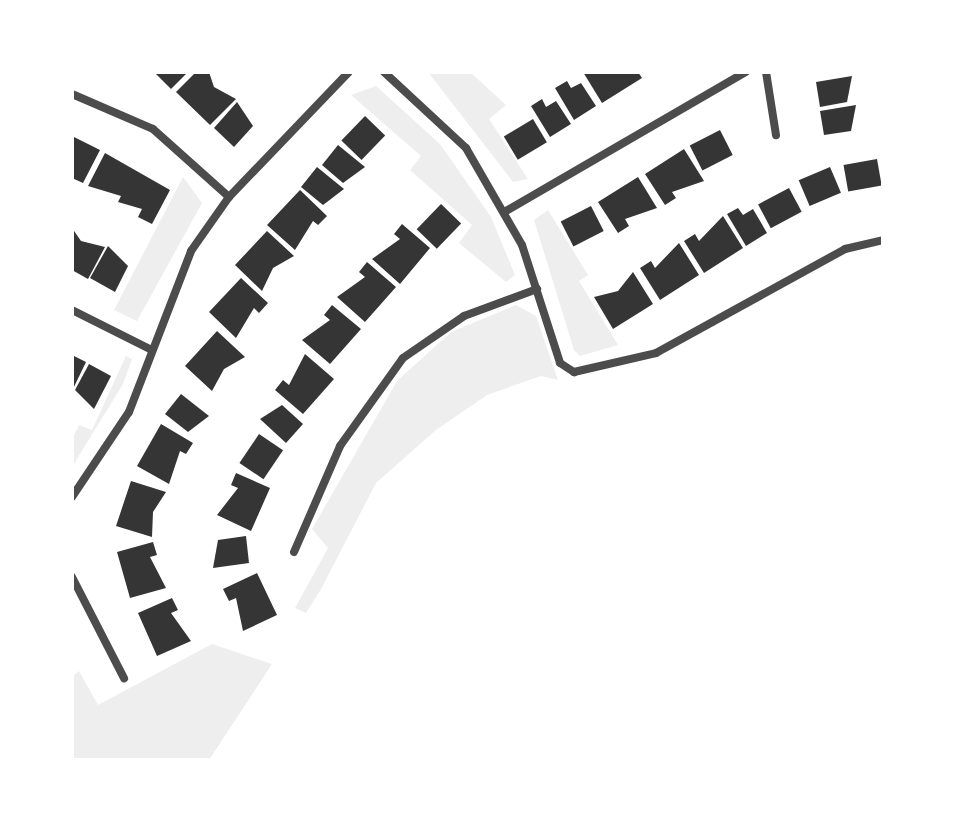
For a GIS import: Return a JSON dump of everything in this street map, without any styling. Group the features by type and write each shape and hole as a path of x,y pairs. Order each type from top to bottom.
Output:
{"street":[{"path":"72,497 129,412 179,274 229,197 349,72"},
{"path":"384,72 466,148 506,211 537,289 560,363 589,372 680,343 845,249 883,240"},
{"path":"393,80 400,72"},
{"path":"506,211 746,72"},
{"path":"766,72 776,135"},
{"path":"72,94 153,129 229,197"},
{"path":"294,552 334,458 396,366 452,322 537,289"},
{"path":"72,310 150,349"},
{"path":"72,577 124,678"}],"shaded area":[{"path":"428,72 470,72 506,105 489,119 528,179 513,182"},
{"path":"376,86 440,144 491,217 515,275 506,282 459,243 472,225 410,170 421,156 351,95"},
{"path":"183,177 202,203 137,321 114,310"},
{"path":"548,210 588,275 579,281 618,345 580,356 574,350 534,220"},
{"path":"516,305 536,316 558,380 541,376 487,395 436,430 376,483 306,613 295,608 328,548 312,529 397,381 451,332"},
{"path":"126,356 132,359 123,384 72,467 72,439 79,425 92,430"},
{"path":"212,644 272,664 209,760 72,760 72,677 79,671 98,705"}],"building":[{"path":"154,72 188,72 171,89"},
{"path":"196,72 209,72 214,87 236,99 210,125 176,92"},
{"path":"583,72 638,72 642,78 602,103"},
{"path":"852,76 847,102 820,107 816,82"},
{"path":"567,81 571,88 581,83 596,106 574,120 555,88"},
{"path":"542,99 546,107 556,101 571,124 550,137 531,106"},
{"path":"237,102 253,126 234,147 214,128"},
{"path":"856,105 851,131 824,135 820,111"},
{"path":"365,116 385,135 362,160 341,140"},
{"path":"533,119 547,142 518,160 504,137"},
{"path":"720,130 733,155 702,170 690,145"},
{"path":"72,136 100,150 83,183 72,178"},
{"path":"338,145 365,167 343,183 322,165"},
{"path":"684,149 704,181 672,192 676,198 665,205 645,174"},
{"path":"105,153 170,190 152,224 138,217 142,209 118,202 121,196 88,186"},
{"path":"877,159 882,186 848,191 844,165"},
{"path":"317,167 344,189 323,205 301,187"},
{"path":"830,167 841,193 810,206 799,180"},
{"path":"638,177 657,208 625,219 629,226 618,233 598,202"},
{"path":"789,188 802,212 771,228 758,204"},
{"path":"300,190 327,216 318,225 313,221 295,250 267,225"},
{"path":"441,204 461,223 437,249 417,229"},
{"path":"591,206 604,231 573,246 561,221"},
{"path":"738,208 743,215 753,209 767,233 746,246 727,214"},
{"path":"723,216 743,248 704,273 684,241 695,234 699,241"},
{"path":"402,224 430,248 400,284 372,259 400,239 394,234"},
{"path":"72,228 81,241 105,247 88,279 72,270"},
{"path":"267,231 294,256 273,268 262,291 235,265"},
{"path":"679,243 699,275 660,300 640,268 651,261 655,268"},
{"path":"108,246 128,266 115,292 90,278"},
{"path":"367,262 396,287 365,322 337,297 365,277 359,272"},
{"path":"633,272 653,304 613,329 594,297 618,291"},
{"path":"241,278 268,303 259,313 254,308 236,338 209,312"},
{"path":"332,305 361,329 330,364 302,340 330,320 324,315"},
{"path":"217,331 245,357 224,369 212,391 185,366"},
{"path":"305,354 334,379 303,414 275,390 283,380 289,385"},
{"path":"72,355 86,362 72,391"},
{"path":"89,364 111,376 94,409 75,390"},
{"path":"181,394 209,416 188,432 165,414"},
{"path":"282,405 303,424 286,443 260,419"},
{"path":"161,424 193,443 186,454 180,451 169,484 137,466"},
{"path":"259,434 283,450 263,479 239,463"},
{"path":"236,473 270,488 251,531 217,515 238,488 231,485"},
{"path":"131,481 166,492 153,512 152,537 116,526"},
{"path":"246,536 249,563 213,568 218,540"},
{"path":"153,542 157,555 150,557 166,588 130,598 117,552"},
{"path":"257,573 277,615 243,631 236,598 229,601 223,589"},
{"path":"172,598 178,610 171,613 191,641 157,656 138,613"}]}
